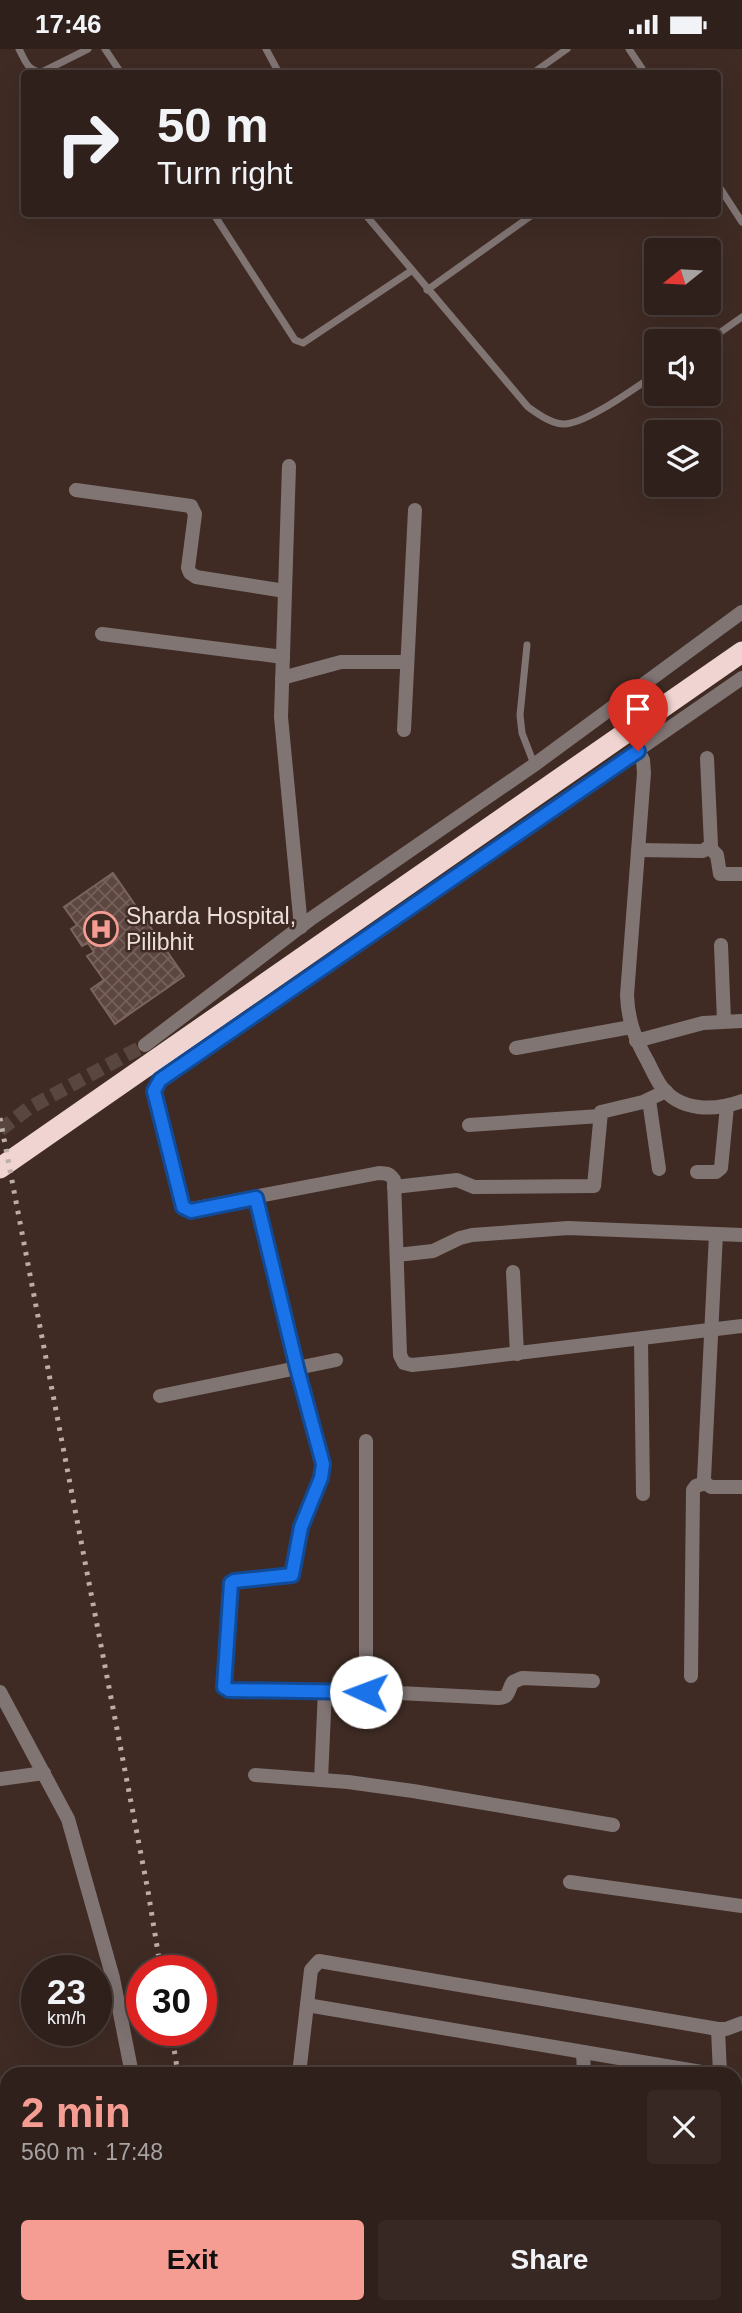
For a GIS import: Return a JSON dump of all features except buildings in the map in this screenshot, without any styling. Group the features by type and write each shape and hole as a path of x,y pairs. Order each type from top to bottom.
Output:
{"highway":[{"path":"0,1168 742,652"}],"street":[{"path":"289,467 282,737 301,927"},
{"path":"76,490 191,506 195,515 188,568 190,573 196,577 285,591"},
{"path":"404,730 415,510"},
{"path":"145,1045 301,927 534,765 742,612"},
{"path":"102,635 283,657"},
{"path":"282,678 341,662 407,662"},
{"path":"742,678 160,1080 154,1091 183,1207 191,1211 379,1173 391,1175 394,1180 400,1355 404,1363 411,1365 517,1354 742,1326"},
{"path":"638,751 643,760 644,773 627,995 633,1034 673,1099 686,1105 720,1108 742,1101"},
{"path":"638,850 703,851 709,847 711,836 707,758"},
{"path":"709,847 717,855 720,874 742,874"},
{"path":"721,945 724,1021"},
{"path":"516,1048 703,1023 742,1021"},
{"path":"394,1187 457,1180 474,1187 594,1186 600,1116 605,1109 649,1100 666,1091"},
{"path":"649,1100 659,1169"},
{"path":"697,1172 716,1172 721,1168 727,1106"},
{"path":"468,1125 600,1116"},
{"path":"256,1198 323,1470 301,1527 292,1575 231,1583 224,1687 229,1690 325,1690 505,1698 509,1695 513,1682 522,1678 593,1681"},
{"path":"397,1255 433,1251 472,1235 568,1228 742,1235"},
{"path":"705,1483 716,1234"},
{"path":"513,1272 517,1354"},
{"path":"641,1339 643,1493"},
{"path":"160,1396 336,1360"},
{"path":"366,1441 366,1692"},
{"path":"705,1483 710,1487 742,1487"},
{"path":"691,1676 694,1490 696,1486 705,1483"},
{"path":"321,1780 325,1690"},
{"path":"0,1692 68,1819 113,1978 131,2067"},
{"path":"0,1779 44,1773"},
{"path":"254,1775 413,1791 614,1825"},
{"path":"570,1882 742,1906"},
{"path":"300,2067 311,1970 319,1961 718,2029 742,2023"},
{"path":"307,2005 583,2052 636,2067"},
{"path":"718,2029 720,2067"},
{"path":"583,2052 584,2067"}],"lane":[{"path":"19,49 32,70"},
{"path":"105,49 119,70"},
{"path":"266,49 277,70"},
{"path":"537,70 567,49"},
{"path":"629,49 643,70"},
{"path":"46,70 85,50"},
{"path":"721,190 742,222"},
{"path":"216,217 295,340 303,343 411,271"},
{"path":"367,217 528,407 543,417 564,424 588,417 644,382"},
{"path":"427,290 529,217"},
{"path":"721,332 742,317"},
{"path":"527,645 520,715 522,733 534,765"}],"tunnel":[{"path":"0,1130 29,1108 145,1045"}],"railway":[{"path":"0,1118 158,1955"},
{"path":"174,2046 177,2067"}],"place":[{"name":"Sharda Hospital, Pilibhit","path":"101,929"}],"route":[{"path":"366,1692 229,1690 224,1687 231,1583 292,1575 301,1527 321,1478 323,1464 256,1198 191,1211 183,1207 154,1091 155,1086 638,751"}]}
